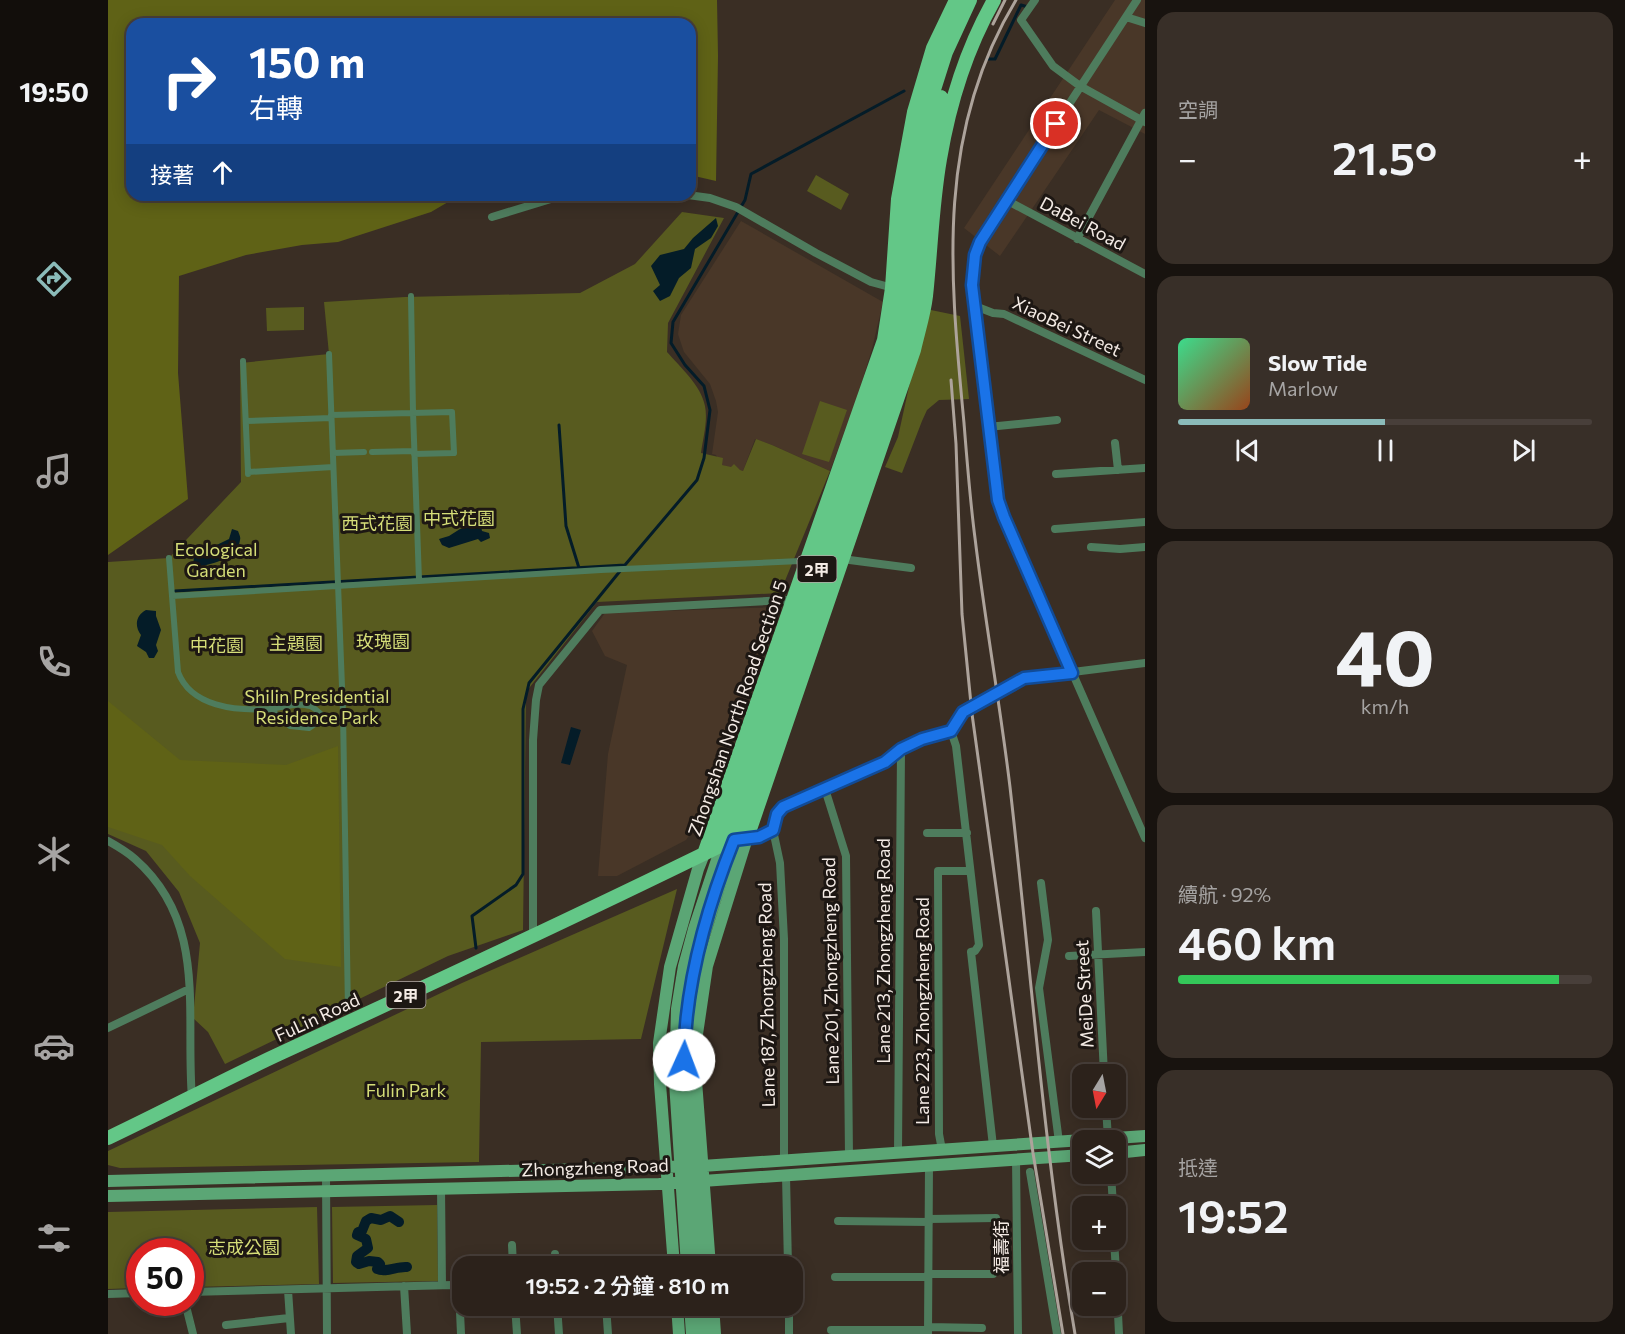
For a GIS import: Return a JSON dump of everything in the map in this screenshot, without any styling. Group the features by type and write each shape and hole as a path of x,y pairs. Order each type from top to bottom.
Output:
{"main road":[{"name":"Zhongshan North Road Section 5","path":"673,1256 659,1043 670,967 698,869 762,743 811,635 842,559 915,350 909,292 897,228 898,200 914,112 933,48 956,0"},
{"name":"Zhongshan North Road Section 5","path":"897,228 913,187 926,118 946,52 970,0"},
{"name":"Zhongshan North Road Section 5","path":"811,635 904,346 909,292 934,122 961,58 980,0"},
{"name":"Zhongshan North Road Section 5","path":"961,58 994,0"},
{"name":"Zhongshan North Road Section 5","path":"762,743 794,602 807,562 884,340 909,292"},
{"name":"Zhongshan North Road Section 5","path":"697,1256 684,1081 688,1001 695,963 762,743 894,345 909,292"},
{"name":"2甲","path":"704,854 734,841"},
{"name":"FuLin Road","path":"108,1138 279,1054 533,937 704,854"},
{"name":"Zhongzheng Road","path":"1126,1137 1145,1136"},
{"name":"Zhongzheng Road","path":"108,1181 691,1167 1072,1141"},
{"path":"1126,1152 1145,1150"},
{"name":"Zhongzheng Road","path":"108,1196 692,1182 1072,1156"},
{"name":"Zhongshan North Road Section 5","path":"688,1256 692,1182"},
{"name":"Zhongshan North Road Section 5","path":"692,1182 708,1256"},
{"path":"678,1316 679,1334"},
{"path":"691,1316 692,1334"},
{"path":"702,1316 704,1334"},
{"path":"714,1316 715,1334"}],"street":[{"path":"1035,0 1021,20 1053,66 1080,86 1144,118 1077,239"},
{"path":"1137,0 980,242 975,255 972,285 998,500 1145,838"},
{"path":"1126,17 1145,23"},
{"path":"696,196 710,198 740,209 871,282 909,292"},
{"name":"DaBei Road","path":"1006,200 1145,274"},
{"path":"492,217 544,201"},
{"path":"411,296 412,412 419,580"},
{"name":"XiaoBei Street","path":"975,306 993,313 1004,314 1145,380"},
{"path":"329,354 343,720 348,1010"},
{"path":"243,361 248,473 333,467"},
{"path":"246,421 452,412 454,453 372,452"},
{"path":"988,427 1057,420"},
{"path":"1115,443 1118,470"},
{"path":"333,453 364,452"},
{"path":"1056,474 1145,468"},
{"path":"1055,529 1145,522"},
{"path":"1091,547 1145,548"},
{"path":"169,558 178,672 182,684 199,699 208,702 248,710 270,709 287,705 312,706 325,717 343,720"},
{"path":"842,559 911,568"},
{"path":"172,596 601,570 807,562"},
{"path":"533,937 533,731 539,685 600,610 786,600 794,602"},
{"path":"734,841 759,837 773,830 777,814 790,803 885,762 901,749 922,739 951,731 963,712 1024,678 1145,663"},
{"path":"270,709 290,726 309,728 325,717"},
{"path":"951,731 956,746 979,945 975,951 971,952 993,1146"},
{"name":"Lane 213, Zhongzheng Road","path":"898,1153 901,749"},
{"name":"Lane 201, Zhongzheng Road","path":"825,789 846,856 849,1156"},
{"name":"Lane 187, Zhongzheng Road","path":"773,830 780,863 784,939 784,1161"},
{"path":"927,833 967,834"},
{"path":"108,840 134,858 154,880 170,903 179,922 189,960 192,1098"},
{"name":"Lane 223, Zhongzheng Road","path":"942,1150 939,1134 938,871 970,871"},
{"path":"1041,883 1048,939 1039,988 1059,1142"},
{"name":"MeiDe Street","path":"1096,912 1104,1064"},
{"path":"1069,956 1145,952"},
{"path":"108,1029 189,989"},
{"name":"福壽街","path":"1016,1160 1018,1334"},
{"path":"928,1330 929,1165"},
{"path":"1030,1172 1057,1334"},
{"path":"326,1176 327,1334"},
{"path":"786,1176 788,1256"},
{"path":"441,1188 442,1285"},
{"path":"837,1221 996,1218"},
{"path":"512,1245 513,1256"},
{"path":"835,1277 993,1274"},
{"path":"204,1292 452,1284 459,1289 461,1334"},
{"path":"404,1286 406,1334"},
{"path":"288,1290 291,1334"},
{"path":"108,1294 126,1293"},
{"path":"188,1316 193,1334"},
{"path":"516,1316 517,1334"},
{"path":"558,1316 559,1334"},
{"path":"607,1316 608,1334"},
{"path":"789,1316 789,1334"},
{"path":"1118,1316 1119,1334"},
{"path":"226,1325 289,1318"},
{"path":"831,1330 982,1328"}],"shaded area":[{"path":"108,0 717,0 716,181 696,176 696,18 126,18 126,201 450,201 431,212 338,242 302,245 246,255 179,276 178,373 188,499 108,555"},
{"path":"1115,0 1145,0 1145,134 1099,110 1000,256 964,228"},
{"path":"741,221 883,302 856,401 830,471 755,439 743,471 721,465 716,455 712,454 718,412 716,401 710,384 684,352 678,334 681,315"},
{"path":"778,607 749,675 697,824 686,840 617,876 598,876 608,754 627,665 605,656 592,631 605,613"},
{"path":"108,701 180,760 286,765 338,746 341,967 285,959 190,876 162,845 108,827"}],"green space":[{"path":"816,175 849,194 841,210 807,191"},
{"name":"Shilin Presidential Residence Park","path":"682,212 724,218 668,323 667,352 695,384 703,398 706,424 701,453 723,458 722,465 731,467 734,464 743,471 756,439 830,471 780,593 597,602 526,692 523,930 448,956 225,1064 208,1032 193,1018 200,943 179,892 146,851 108,834 108,562 169,558 241,482 240,363 329,354 324,302 405,297 580,293 635,264"},
{"path":"304,307 304,330 267,331 266,308"},
{"path":"926,309 960,316 969,399 939,400 927,410 902,473 885,467 898,437"},
{"path":"820,401 847,410 829,462 802,454"},
{"name":"Fulin Park","path":"677,889 641,1039 481,1042 479,1162 120,1168 108,1165 108,1151 462,983"},
{"name":"志成公園","path":"437,1205 438,1281 333,1283 332,1207"},
{"name":"志成公園","path":"317,1207 319,1284 204,1287 204,1238 126,1238 126,1288 108,1289 108,1212"}],"water":[{"path":"716,218 718,226 711,238 695,249 691,268 679,278 670,296 660,301 653,291 660,285 651,266 660,255 684,249"},
{"path":"480,521 482,531 489,533 490,538 481,542 478,539 449,548 442,545 439,539 460,529 475,526"},
{"path":"232,529 238,531 240,538 234,552 214,563 193,567 194,556 229,539"},
{"path":"146,610 156,611 161,630 156,645 158,651 154,658 149,658 146,652 137,646 141,635 137,628 137,621"},
{"path":"571,727 581,730 570,765 561,763"}],"waterway":[{"path":"987,59 995,59 1021,5 1028,7"},
{"path":"476,948 472,916 516,885 523,874 523,709 529,683 697,480 704,458 710,410 704,386 685,365 671,343 673,322 745,200 751,174 904,91"},
{"path":"559,425 566,526 579,568"},
{"path":"175,591 625,565"},
{"path":"399,1222 390,1216 381,1220 371,1218 366,1221 362,1231 357,1235 366,1239 368,1248 357,1256 356,1262 359,1264 369,1261 378,1262 380,1264 377,1269 380,1270 407,1267"}],"railway":[{"path":"993,24 1005,0"},
{"path":"1016,0 990,51 972,102 960,154 954,206 955,313 973,524 1010,787 1046,1130 1075,1334"},
{"path":"951,380 956,444 962,614 972,714 1033,1153 1063,1334"}],"route":[{"path":"684,1060 688,1001 695,963 734,840 759,837 773,830 777,814 783,807 885,762 901,749 922,739 951,731 963,712 1024,678 1072,673 998,500 972,285 975,255 980,242 1056,124"}],"park label":[{"name":"中式花園","path":"459,518"},
{"name":"西式花園","path":"377,523"},
{"name":"Ecological Garden","path":"216,559"},
{"name":"玫瑰園","path":"383,641"},
{"name":"主題園","path":"296,643"},
{"name":"中花園","path":"217,645"}]}
